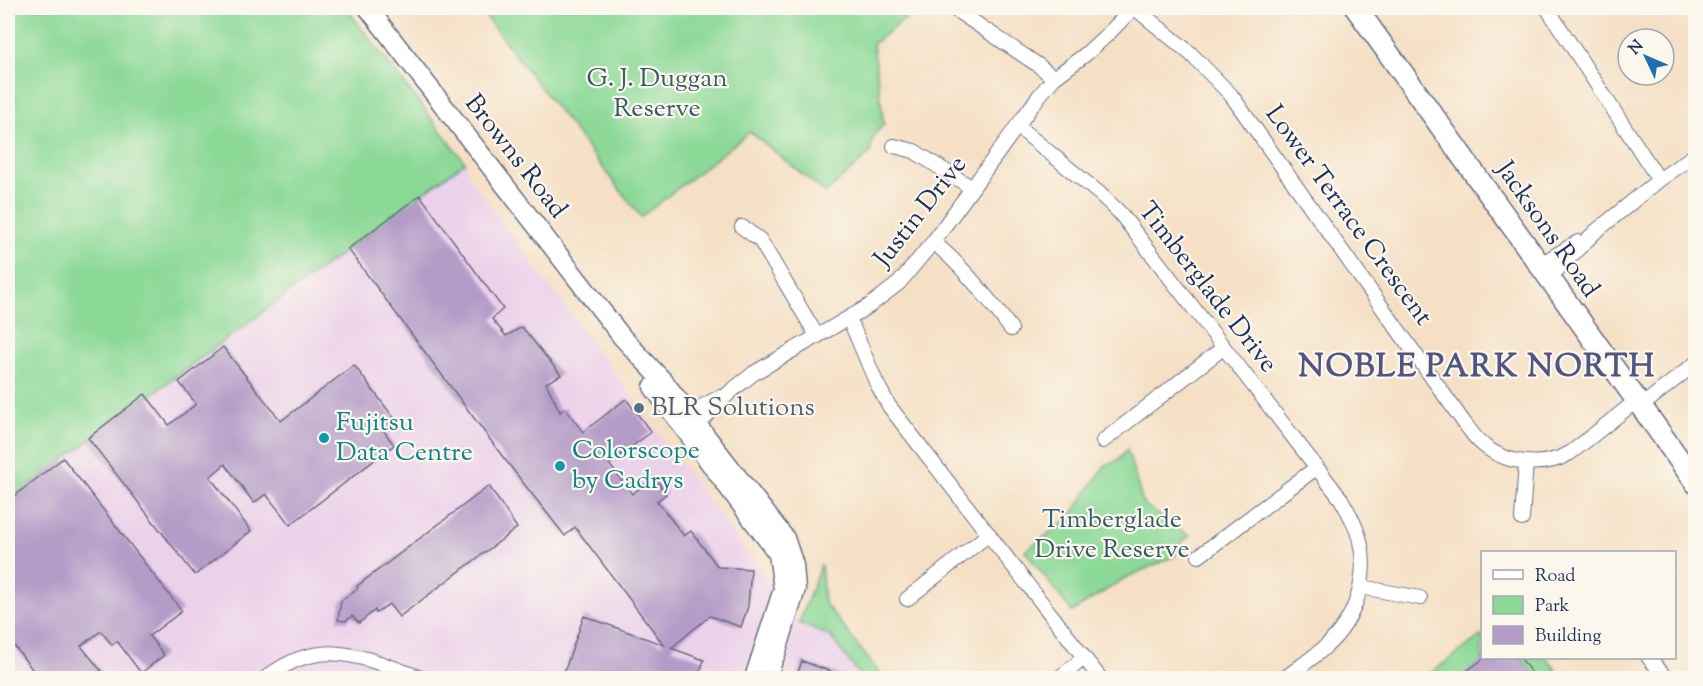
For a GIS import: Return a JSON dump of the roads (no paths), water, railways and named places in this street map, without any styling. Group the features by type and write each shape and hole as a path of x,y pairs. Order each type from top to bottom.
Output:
{"main road":[{"name":"Jacksons Road","path":"1356,8 1695,483"}],"street":[{"name":"Browns Road","path":"368,8 622,337 665,383 688,423 778,554 783,589 754,678"},
{"path":"953,8 1054,78"},
{"name":"Justin Drive","path":"688,423 754,373 869,306 899,283 933,242 1054,78 1086,54 1134,8"},
{"name":"Lower Terrace Crescent","path":"1134,8 1191,54 1232,95 1479,441 1498,455 1526,462 1539,462 1552,460 1570,452 1695,363"},
{"path":"1547,8 1659,180"},
{"name":"Timberglade Drive","path":"1017,126 1120,213 1341,499 1359,534 1363,572 1361,587 1351,612 1326,647 1285,678"},
{"path":"894,146 914,151 972,188"},
{"path":"1544,272 1695,154"},
{"path":"742,227 760,240 817,336"},
{"path":"933,242 951,258 1011,329"},
{"path":"849,318 883,396 1100,678"},
{"path":"1103,441 1223,348"},
{"name":"Browns Road","path":"688,423 786,538 794,565 796,589 766,678"},
{"path":"1522,519 1526,462"},
{"path":"1200,556 1316,468"},
{"path":"907,599 989,534"},
{"path":"1361,587 1420,598"},
{"path":"266,678 279,668 305,656 330,653 360,656 421,678"},
{"path":"1059,678 1084,658"},
{"path":"1651,659 1666,678"}],"place":[{"name":"BLR Solutions","path":"639,408"},
{"name":"Fujitsu Data Centre","path":"324,438"},
{"name":"Colorscope by Cadrys","path":"560,466"}],"district":[{"name":"NOBLE PARK NORTH","path":"1477,368"}],"park label":[{"name":"G. J. Duggan Reserve","path":"657,94"},
{"name":"Timberglade Drive Reserve","path":"1112,535"}]}
